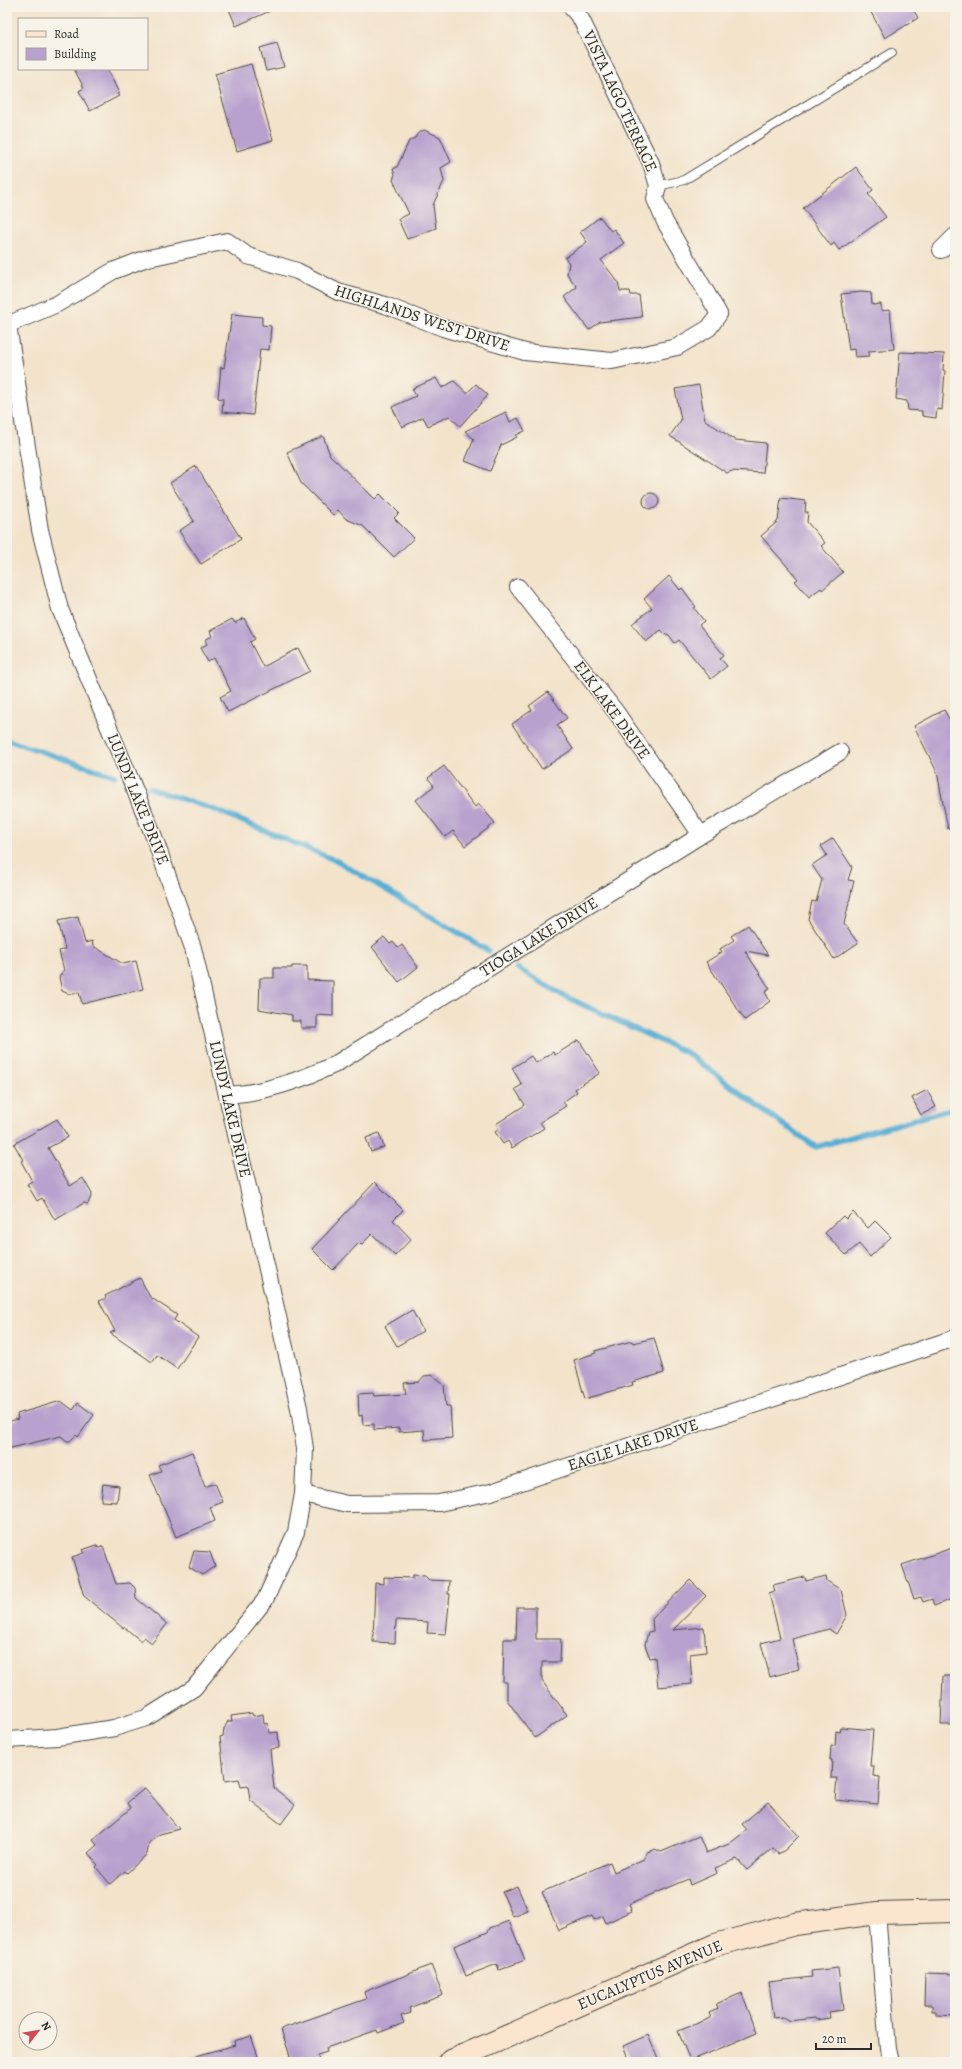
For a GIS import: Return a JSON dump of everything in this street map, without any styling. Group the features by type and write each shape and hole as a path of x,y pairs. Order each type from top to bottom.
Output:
{"street":[{"name":"VISTA LAGO TERRACE","path":"572,7 581,19 651,163 657,192"},
{"name":"HIGHLANDS WEST DRIVE","path":"8,325 57,304 113,271 138,261 227,241 248,256 297,271 338,292 385,305 444,328 525,352 612,361 677,347 708,328 719,314 665,222 657,192"},
{"path":"941,250 955,236"},
{"name":"LUNDY LAKE DRIVE","path":"7,1740 57,1737 114,1728 146,1718 194,1688 266,1600 296,1532 302,1494 305,1449 299,1408 193,948 153,834 60,609 40,530 8,325"},
{"name":"ELK LAKE DRIVE","path":"518,587 616,712 701,835"},
{"name":"TIOGA LAKE DRIVE","path":"227,1095 248,1094 303,1079 334,1065 701,835 840,752"},
{"name":"EAGLE LAKE DRIVE","path":"302,1494 347,1504 439,1503 491,1492 955,1338"},
{"name":"EUCALYPTUS AVENUE","path":"449,2062 714,1945 795,1924 877,1913 955,1911"},
{"path":"877,1913 888,2049 891,2062"}],"lane":[{"path":"657,192 684,180 892,53"}],"building":[{"path":"228,7 279,7 236,26"},
{"path":"868,7 912,7 918,18 885,38"},
{"path":"277,43 284,67 266,71 260,48"},
{"path":"251,64 273,140 237,151 215,74"},
{"path":"75,70 108,70 119,93 117,94 119,96 90,111 79,91 84,88"},
{"path":"424,130 440,137 451,162 441,168 444,181 433,205 436,228 407,239 398,219 409,214 393,180 395,174 393,169 397,167 409,141"},
{"path":"856,167 873,190 868,194 886,217 839,250 834,243 831,246 803,208"},
{"path":"600,217 611,231 614,229 624,243 601,260 618,282 620,291 630,291 631,295 639,295 642,317 600,322 589,330 564,297 577,287 567,274 569,263 565,258 587,242 580,232"},
{"path":"862,292 871,293 872,305 881,304 881,311 890,310 894,349 869,351 869,356 855,357 854,349 849,350 841,294"},
{"path":"232,314 262,317 262,325 271,326 269,350 260,349 253,415 222,412 223,399 218,398 221,367 224,368"},
{"path":"900,352 944,354 943,370 945,371 942,410 937,409 936,418 922,416 922,411 908,410 907,401 896,399"},
{"path":"436,378 442,388 454,381 467,393 476,384 488,395 460,426 449,416 428,426 423,417 402,427 392,407 416,396 412,389"},
{"path":"699,385 705,420 735,440 766,443 763,473 732,471 727,473 670,436 681,420 675,389"},
{"path":"506,412 510,422 518,418 525,431 501,445 490,471 465,461 474,439 465,431"},
{"path":"323,436 330,455 375,499 380,494 399,513 394,518 414,538 394,557 363,526 346,519 338,510 333,515 301,483 287,452"},
{"path":"196,466 241,539 201,564 179,531 194,521 170,483"},
{"path":"651,493 657,495 659,501 657,507 651,509 645,507 643,501 645,495"},
{"path":"781,498 806,501 805,512 808,512 807,522 825,543 821,546 843,572 822,590 821,588 809,597 795,581 798,579 761,536 778,521"},
{"path":"669,576 680,590 682,588 696,607 694,608 704,621 699,625 724,655 720,658 727,666 711,679 679,640 675,643 668,634 666,635 661,630 646,642 632,624 652,608 644,599"},
{"path":"244,618 255,639 250,642 263,667 298,648 310,671 228,712 220,697 231,691 214,658 208,662 200,648 207,644 205,640 212,636 210,631 232,619 235,623"},
{"path":"548,692 567,718 557,725 573,749 542,769 512,724 532,710 529,706"},
{"path":"944,710 951,722 955,719 955,829 948,829 937,772 914,726"},
{"path":"444,766 475,807 479,804 495,823 465,846 453,831 445,837 416,800 434,786 428,778"},
{"path":"833,838 852,867 848,880 854,881 844,924 858,943 834,959 808,919 812,901 816,902 822,880 812,865 827,855 821,846"},
{"path":"78,917 85,943 92,941 93,946 123,964 136,961 143,989 82,1004 79,992 69,994 62,991 59,977 64,970 59,951 65,949 58,921"},
{"path":"748,925 768,955 745,951 770,989 765,992 770,1001 745,1020 706,962 722,952 720,949 734,940 731,936"},
{"path":"384,937 390,944 393,942 398,948 402,945 418,967 399,982 372,947"},
{"path":"292,966 307,966 307,980 333,981 333,1016 317,1015 317,1028 301,1028 301,1021 292,1021 292,1015 259,1009 260,978 274,978 274,968 292,968"},
{"path":"579,1040 600,1073 575,1089 577,1092 563,1102 566,1106 540,1122 544,1128 512,1148 508,1141 503,1144 495,1132 499,1129 496,1124 525,1105 515,1089 522,1085 512,1068 531,1056 536,1063 553,1052 555,1055"},
{"path":"927,1090 936,1107 921,1115 912,1098"},
{"path":"57,1119 68,1137 48,1148 70,1186 83,1178 92,1194 88,1204 84,1203 55,1220 42,1198 37,1201 27,1184 32,1181 14,1144"},
{"path":"379,1133 384,1147 371,1152 366,1138"},
{"path":"375,1182 403,1210 393,1220 411,1239 395,1256 372,1234 361,1245 359,1243 333,1270 312,1249"},
{"path":"853,1212 868,1228 875,1221 891,1237 870,1257 859,1244 846,1255 825,1233 843,1216 846,1219"},
{"path":"140,1278 150,1297 177,1315 174,1320 198,1337 177,1369 157,1355 152,1362 110,1333 115,1331 99,1301 106,1298 105,1296"},
{"path":"412,1310 423,1331 397,1346 385,1326"},
{"path":"654,1338 664,1373 632,1382 633,1385 585,1399 574,1360 596,1353 595,1351 632,1341 633,1343"},
{"path":"432,1375 444,1385 446,1406 450,1406 452,1438 425,1440 424,1430 399,1432 399,1428 374,1430 374,1424 363,1425 362,1415 359,1416 358,1394 373,1393 374,1396 406,1394 404,1383 419,1382 424,1376"},
{"path":"61,1401 73,1410 78,1403 94,1415 78,1437 76,1435 70,1441 67,1441 61,1436 7,1449 7,1422 18,1419 17,1414"},
{"path":"192,1452 205,1487 215,1483 223,1502 210,1507 215,1521 176,1537 150,1475 161,1471 158,1465"},
{"path":"103,1484 119,1486 117,1502 101,1501"},
{"path":"97,1545 99,1548 103,1546 116,1584 130,1583 135,1588 136,1598 167,1624 152,1643 144,1637 141,1641 84,1596 72,1557 84,1553 82,1550"},
{"path":"952,1548 955,1555 955,1598 934,1606 932,1599 923,1602 921,1597 914,1599 902,1565"},
{"path":"194,1551 210,1552 215,1566 202,1575 189,1567"},
{"path":"413,1575 425,1576 429,1580 449,1581 448,1594 450,1594 446,1634 427,1633 428,1622 396,1620 395,1643 373,1642 375,1583 384,1584 384,1577 413,1578"},
{"path":"826,1576 827,1581 841,1590 847,1615 836,1634 829,1629 792,1639 799,1669 770,1677 761,1643 780,1638 769,1593 775,1591 773,1585 805,1577 806,1581"},
{"path":"690,1580 706,1596 673,1630 704,1627 706,1652 690,1654 692,1684 658,1687 655,1657 650,1658 645,1645 648,1632 653,1631 652,1619"},
{"path":"517,1607 536,1607 536,1639 561,1639 560,1662 542,1662 542,1681 567,1715 535,1738 507,1700 507,1682 503,1682 504,1639 516,1639"},
{"path":"943,1676 955,1676 955,1725 941,1725"},
{"path":"252,1713 253,1716 263,1714 264,1724 268,1723 269,1733 278,1732 279,1748 270,1749 274,1788 295,1805 281,1824 250,1800 248,1786 241,1787 239,1779 225,1781 220,1737 223,1736 224,1729 228,1721 232,1721 231,1716"},
{"path":"841,1727 873,1730 870,1766 874,1766 873,1776 880,1777 878,1804 835,1800 837,1778 831,1778 831,1746 835,1746 836,1731 840,1732"},
{"path":"145,1788 179,1829 160,1834 149,1843 147,1854 127,1873 125,1871 110,1884 96,1867 98,1865 88,1853 97,1845 93,1840 131,1808 127,1803"},
{"path":"768,1802 799,1836 785,1850 778,1854 773,1848 747,1870 737,1859 715,1868 717,1873 690,1885 688,1879 629,1904 632,1911 606,1923 603,1916 594,1920 592,1916 559,1930 542,1892 610,1862 614,1872 644,1859 647,1852 655,1849 661,1852 699,1836 706,1853 729,1844 747,1830 742,1824"},
{"path":"517,1886 528,1911 513,1917 502,1892"},
{"path":"509,1921 525,1960 499,1970 497,1964 466,1976 454,1946 488,1932 490,1928"},
{"path":"431,1965 443,1995 409,2008 411,2013 401,2016 404,2023 378,2033 377,2030 326,2048 327,2052 317,2055 320,2062 292,2062 281,2029 366,1999 364,1992"},
{"path":"838,1968 843,2010 829,2012 830,2018 816,2020 815,2018 789,2021 783,2017 774,2018 769,1982 812,1977 811,1971"},
{"path":"925,1973 955,1974 955,2016 936,2015 936,2011 932,2011 932,2005 924,2005"},
{"path":"742,1993 757,2033 690,2061 678,2031 711,2018 709,2013 718,2009 716,2004"},
{"path":"648,2035 659,2062 630,2062 623,2046"},
{"path":"251,2036 260,2062 190,2062 189,2058 235,2045 234,2041"}],"waterway":[{"path":"7,740 115,776"},
{"path":"149,788 218,811 337,861 489,951"},
{"path":"517,968 564,996 687,1053 774,1118 816,1147 955,1108"}]}
